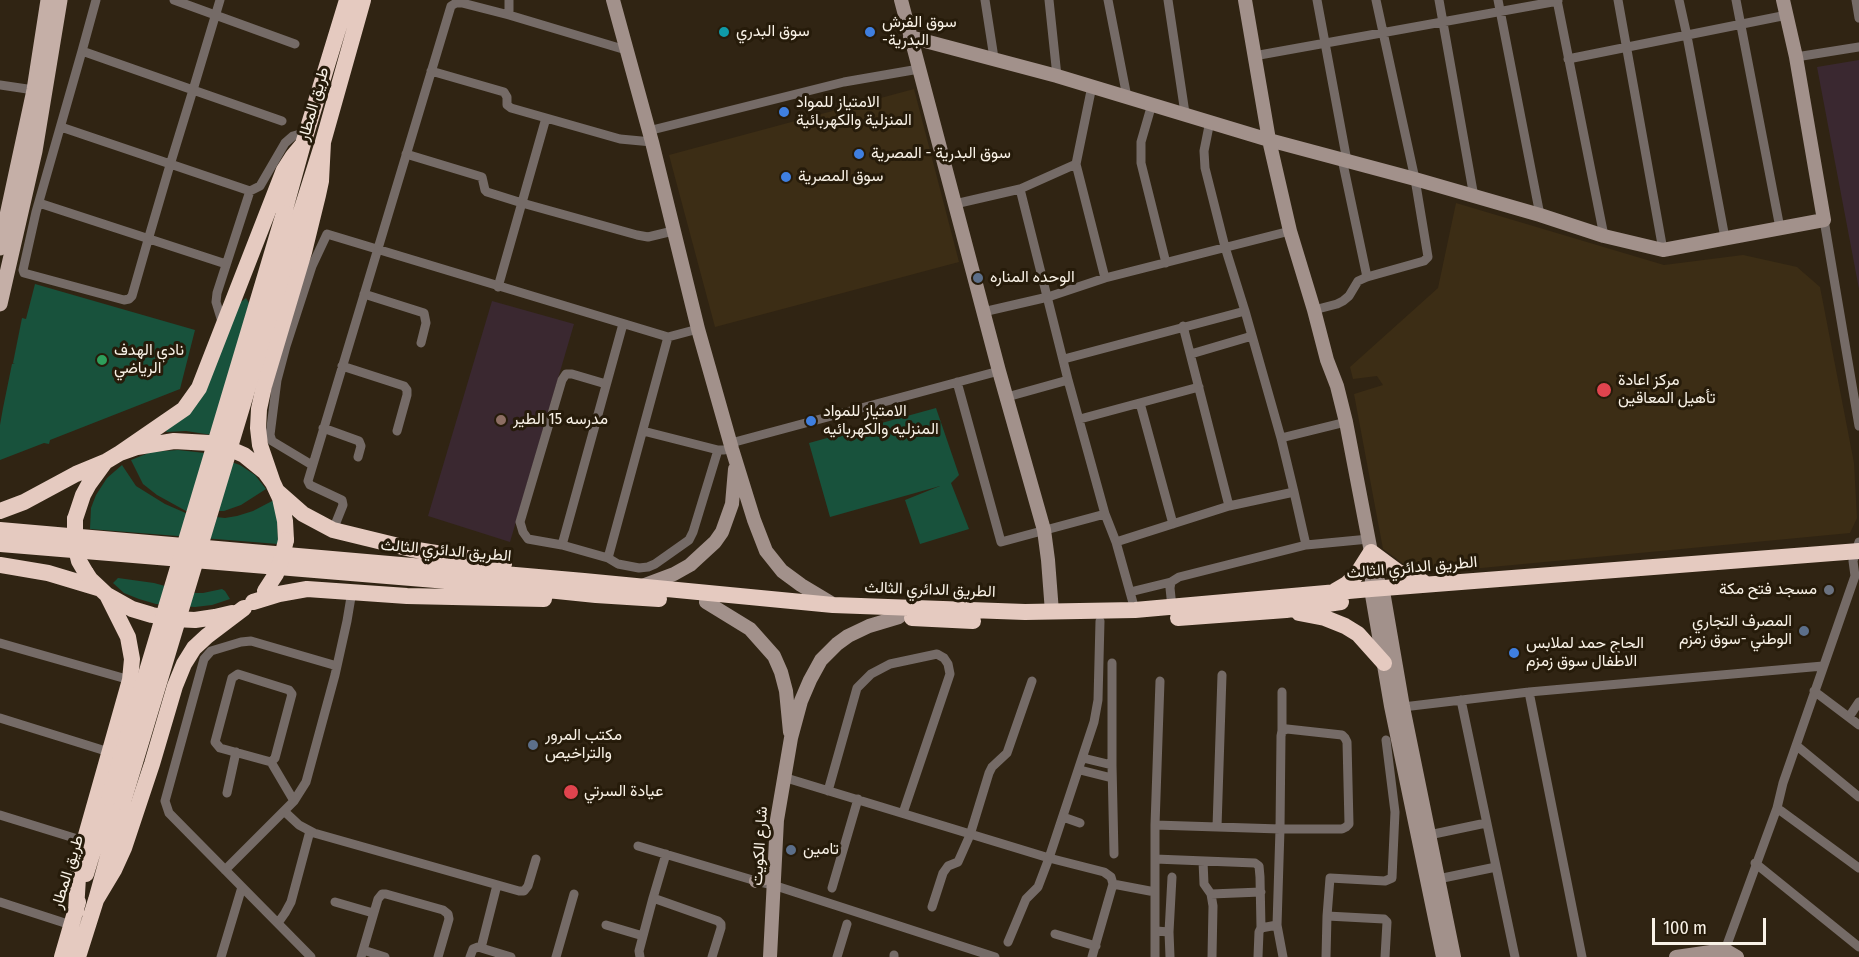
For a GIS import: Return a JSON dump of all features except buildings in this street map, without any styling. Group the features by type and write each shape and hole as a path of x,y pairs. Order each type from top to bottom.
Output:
{"highway":[{"name":"طريق المطار","path":"291,216 305,138 347,0"},
{"name":"طريق المطار","path":"291,216 323,142 363,0"},
{"path":"74,918 77,873 129,680 132,659 128,637 103,592 86,573 79,561 75,546 75,519 89,484 112,457 174,417 191,401 199,388 284,170 305,138"},
{"path":"96,900 114,870 134,822 175,686 184,664 200,642 254,600 276,574 281,561 286,540 285,521 260,445 259,409 318,195 323,142"},
{"path":"116,800 291,216"},
{"path":"0,510 24,502 76,474 137,447 166,442 209,443 244,455 265,472 276,488 303,514 333,530 385,543 585,581"},
{"name":"الطريق الدائري الثالث","path":"0,530 833,604 1025,612 1135,610 1332,593 1377,593 1857,560"},
{"name":"الطريق الدائري الثالث","path":"0,544 596,595 938,621 1133,621 1286,610 1432,584 1857,560"},
{"path":"1332,593 1347,584 1357,574 1370,545 1398,572 1414,580 1432,584"},
{"path":"0,565 48,573 103,592 132,609 174,619 195,620 215,617 254,600 296,590 514,599 559,599 596,595"},
{"path":"1286,610 1325,618 1345,626 1358,634 1383,663"},
{"name":"طريق المطار","path":"78,957 96,900 116,800"},
{"name":"طريق المطار","path":"62,957 116,800"}],"main road":[{"path":"0,248 34,90 48,0"},
{"path":"0,304 34,151 60,0"}],"street":[{"path":"96,0 39,203 23,270 27,275 124,300 129,300 132,296 220,0"},
{"path":"174,0 295,44"},
{"path":"509,0 509,15"},
{"path":"613,0 699,329 729,450 735,485 732,504 722,532 715,542 690,565 674,574 640,586"},
{"path":"901,0 983,312 1044,530 1052,612"},
{"path":"985,0 994,58"},
{"path":"1048,0 1057,76"},
{"path":"1108,0 1127,97"},
{"path":"1168,0 1185,113"},
{"path":"1245,0 1269,140 1290,231 1346,422 1377,593 1403,707 1454,957"},
{"path":"1317,0 1344,160 1367,277"},
{"path":"1314,310 1343,301 1358,281 1424,261 1428,257 1415,179 1376,0"},
{"path":"1438,0 1474,197"},
{"path":"1498,0 1540,215"},
{"path":"1618,0 1663,250"},
{"path":"1679,0 1725,238"},
{"path":"1736,0 1780,228"},
{"path":"1784,0 1796,57 1859,426"},
{"path":"1856,0 1859,18"},
{"path":"1254,56 1557,1 1604,236"},
{"path":"333,530 343,502 308,483 312,465 451,6 462,3 626,50"},
{"path":"1568,59 1787,15"},
{"path":"910,37 994,58 1185,113 1269,140 1415,179 1604,236 1663,250 1824,220"},
{"path":"1796,57 1859,47"},
{"path":"82,51 282,121"},
{"path":"431,71 504,92 507,94 508,107 620,139 650,136 844,82 919,69"},
{"path":"0,86 34,90"},
{"path":"1092,86 1076,164 1105,278"},
{"path":"1152,104 1141,142 1141,163 1166,263"},
{"path":"498,287 546,118"},
{"path":"1210,121 1204,159 1225,247 1281,438 1306,544"},
{"path":"61,127 250,191 260,186 285,143 293,136 305,138"},
{"path":"406,154 482,177 487,192 522,203 637,235 648,237 673,231"},
{"path":"955,204 1020,189 1076,164"},
{"path":"1020,189 1068,380 1105,514 1116,542 1135,610"},
{"path":"223,327 216,302 250,191"},
{"path":"39,203 226,264"},
{"path":"983,312 1048,297 1105,278 1290,231"},
{"path":"312,465 270,439 277,380 286,346 312,266 326,236 330,234 668,337 699,329"},
{"path":"364,294 424,313 426,323 421,343"},
{"path":"1064,360 1245,311"},
{"path":"562,545 623,324"},
{"path":"1183,326 1229,506"},
{"path":"1191,354 1252,336"},
{"path":"608,558 668,337"},
{"path":"342,366 404,386 407,395 397,431"},
{"path":"643,431 729,450 999,371"},
{"path":"606,384 572,374 566,374 562,380 520,522 528,539 562,545 608,558 618,564 648,567 689,540 729,450"},
{"path":"1007,398 1068,380"},
{"path":"957,382 1001,542 1105,514"},
{"path":"1080,418 1199,387"},
{"path":"1140,403 1173,524"},
{"path":"1281,438 1346,422"},
{"path":"323,428 359,441 361,446 358,457"},
{"path":"729,450 766,551 782,571 833,604"},
{"path":"1116,542 1229,506 1294,492"},
{"path":"1130,592 1306,544 1370,545"},
{"path":"1676,957 1731,953 1755,863 1777,808 1783,783 1857,560"},
{"path":"1171,582 1172,607"},
{"path":"225,870 294,801 303,789 309,775 337,666 352,591"},
{"path":"1377,593 1383,663 1443,957"},
{"name":"شارع الكويت","path":"706,602 750,629 774,656 786,691 791,738"},
{"name":"شارع الكويت","path":"770,957 777,820 783,777 791,738 810,680 821,660 848,636 869,626 899,617"},
{"path":"1008,942 1026,899 1038,888 1080,770 1094,722 1098,700 1100,621"},
{"path":"311,957 301,953 278,923 169,813 165,806 207,654 215,649 251,641 337,666"},
{"path":"1,647 129,680"},
{"path":"828,791 857,688 871,674 890,664 937,654 948,664 950,674 903,813"},
{"path":"1112,663 1114,854"},
{"path":"1403,707 1528,692 1823,666"},
{"path":"271,762 275,758 292,694 289,690 238,674 232,678 215,738 217,746 271,762 294,801"},
{"path":"1217,827 1222,675"},
{"path":"932,907 943,873 948,866 958,862 970,835 989,773 1007,753 1032,681"},
{"path":"1155,957 1155,825 1160,681"},
{"path":"1814,691 1859,725"},
{"path":"1282,692 1277,925 1283,957"},
{"path":"1528,692 1582,957"},
{"path":"1461,700 1515,957"},
{"path":"1848,717 1859,702"},
{"path":"0,718 109,752"},
{"path":"1155,825 1342,829 1349,824 1347,742 1345,738 1342,735 1287,729 1282,731"},
{"path":"1326,957 1330,878 1385,881 1392,878 1395,812 1386,740"},
{"path":"1797,746 1859,797"},
{"path":"226,793 236,752"},
{"path":"1083,758 1112,765"},
{"path":"1080,770 1112,778"},
{"path":"783,777 970,835 1104,872 1111,877 1113,884 1092,957"},
{"path":"832,888 858,799"},
{"path":"1777,808 1859,868"},
{"path":"284,810 310,831 519,891 524,891 528,886 536,859"},
{"path":"0,816 84,842"},
{"path":"1063,817 1080,823"},
{"path":"1429,835 1486,823"},
{"path":"278,923 291,902 310,831"},
{"path":"638,846 756,881 773,880 995,957"},
{"path":"640,957 639,951 666,854"},
{"path":"1155,859 1256,863 1259,866 1261,892 1258,957"},
{"path":"1203,861 1204,884 1211,894 1213,906 1212,957"},
{"path":"1755,863 1859,947"},
{"path":"1438,879 1496,867"},
{"path":"1170,957 1172,877"},
{"path":"1113,884 1155,892"},
{"path":"481,948 497,885"},
{"path":"221,957 242,887"},
{"path":"1211,894 1261,892"},
{"path":"384,957 362,954 373,913 380,896 386,894 446,912 448,920 438,957"},
{"path":"556,957 574,894"},
{"path":"653,898 718,921 721,928 712,957"},
{"path":"0,902 74,918"},
{"path":"335,902 373,913"},
{"path":"1327,916 1384,919 1387,922 1385,957"},
{"path":"837,957 847,924"},
{"path":"606,925 643,936"},
{"path":"1261,928 1277,925"},
{"path":"1156,931 1169,932"},
{"path":"1055,934 1096,946"},
{"path":"470,957 473,949 478,947 511,957"}],"shaded area":[{"path":"1859,60 1859,289 1817,67"},
{"name":"سوق البدرية - المصرية","path":"914,89 959,262 715,327 669,155"},
{"name":"مركز اعادة تأهيل المعاقين","path":"1456,203 1664,265 1743,255 1797,267 1820,287 1854,463 1857,518 1850,533 1418,574 1383,549 1354,394 1383,385 1377,376 1353,379 1350,367 1438,288"},
{"name":"مدرسه 15 الطير","path":"492,301 574,324 510,542 428,516"}],"green space":[{"name":"نادي الهدف الرياضي","path":"35,284 195,330 180,389 50,440 49,444 44,443 0,460 0,425 3,408 12,364 15,363 13,363 22,318 26,319"},
{"path":"246,298 249,303 212,435 186,431 166,432 241,302"},
{"path":"936,408 959,475 951,483 969,529 920,544 905,500 940,486 830,517 809,443"},
{"path":"178,450 205,453 240,465 255,475 266,489 241,505 224,511 186,511 157,495 143,484 131,460 151,452"},
{"path":"122,465 136,486 165,504 188,514 225,518 253,511 274,500 277,508 278,544 90,529 91,508 96,495 107,478"},
{"path":"118,578 154,583 191,593 222,589 230,599 212,605 195,607 156,604 124,593 113,583"}],"place":[{"name":"سوق البدري","path":"724,32"},
{"name":"سوق الفرش -البدرية","path":"870,32"},
{"name":"الامتياز للمواد المنزلية والكهربائية","path":"784,112"},
{"name":"سوق البدرية - المصرية","path":"859,154"},
{"name":"سوق المصرية","path":"786,177"},
{"name":"الوحده المناره","path":"978,278"},
{"name":"نادي الهدف الرياضي","path":"102,360"},
{"name":"مركز اعادة تأهيل المعاقين","path":"1604,390"},
{"name":"مدرسه 15 الطير","path":"501,420"},
{"name":"الامتياز للمواد المنزليه والكهربائيه","path":"811,421"},
{"name":"مسجد فتح مكة","path":"1829,590"},
{"name":"المصرف التجاري الوطني -سوق زمزم","path":"1804,631"},
{"name":"الحاج حمد لملابس الاطفال سوق زمزم","path":"1514,653"},
{"name":"مكتب المرور والتراخيص","path":"533,745"},
{"name":"عيادة السرتي","path":"571,792"},
{"name":"تامين","path":"791,850"}]}
